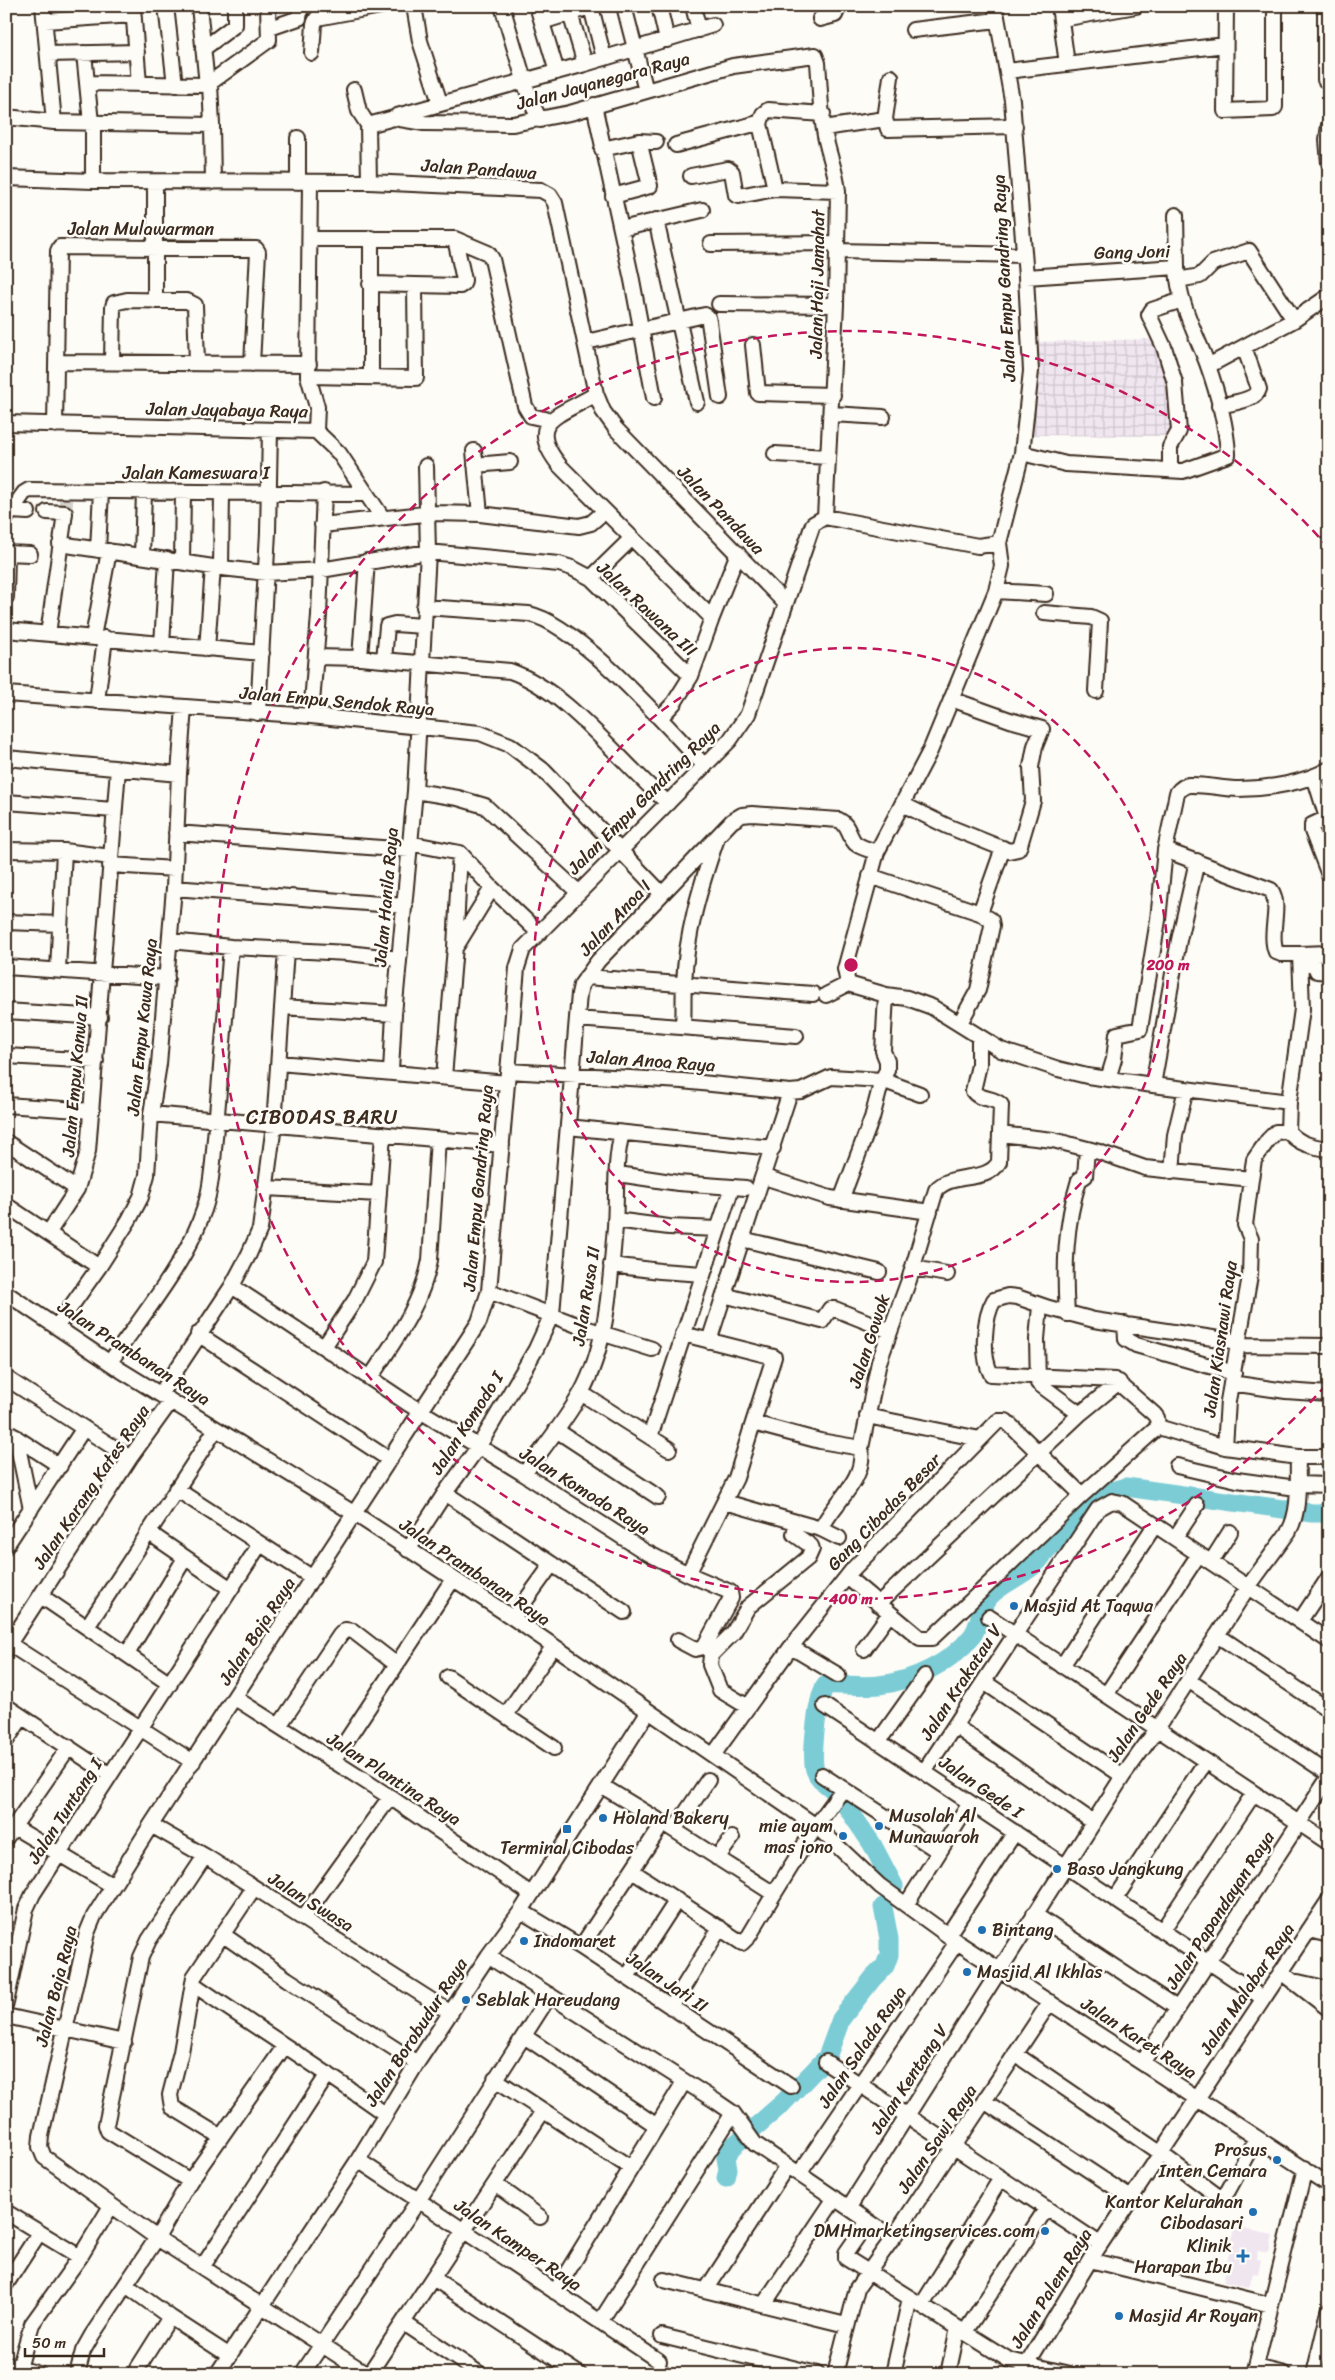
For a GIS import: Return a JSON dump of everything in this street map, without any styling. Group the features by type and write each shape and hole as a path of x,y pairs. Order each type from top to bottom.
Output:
{"street":[{"path":"43,6 54,122"},
{"path":"166,6 175,85"},
{"path":"199,6 209,85 213,182"},
{"path":"203,49 235,25 235,6"},
{"path":"89,83 209,85 268,42 270,28 268,6"},
{"path":"270,28 299,18 301,6"},
{"path":"414,6 420,41 440,103"},
{"path":"502,6 530,100 540,120"},
{"path":"537,6 557,72"},
{"path":"624,6 646,90"},
{"path":"658,6 667,40"},
{"path":"692,6 699,30"},
{"path":"820,19 835,15 839,6"},
{"path":"1068,64 1061,13 1135,6"},
{"path":"1226,6 1225,111 1273,109 1275,107 1275,6"},
{"path":"1325,6 1325,80"},
{"path":"312,52 316,18 323,15 375,7"},
{"path":"542,22 592,7 604,58"},
{"path":"44,21 133,11 139,84"},
{"path":"570,13 585,64"},
{"path":"913,30 996,13"},
{"name":"Jalan Empu Gandring Raya","path":"996,13 1015,126 1031,371 1022,453 999,543"},
{"path":"394,118 440,103 585,64 713,25"},
{"path":"1007,71 1225,45"},
{"path":"48,54 137,52"},
{"path":"84,53 89,83 92,123 93,181"},
{"name":"Jalan Jayanegara Raya","path":"368,125 394,118 424,123 483,124 513,124 540,120 732,66 815,55"},
{"name":"Jalan Haji Jamahat","path":"815,55 818,63 823,121 829,157 836,172 838,191 833,395 825,517"},
{"path":"888,124 891,77"},
{"path":"354,90 359,112 368,125 369,182"},
{"path":"594,105 642,331 654,398"},
{"path":"775,189 760,124 763,114 768,110 823,121 1015,126"},
{"path":"6,117 54,122 212,125"},
{"path":"676,145 755,123 760,124"},
{"path":"1329,125 1327,140 1329,163"},
{"name":"Jalan Jayabaya Raya","path":"6,424 316,431 317,407 308,370 310,239 298,138"},
{"path":"602,149 639,141 656,142"},
{"path":"613,196 650,186 639,141"},
{"path":"692,176 728,170 732,172 736,195 739,196 775,189 838,191"},
{"name":"Jalan Pandawa","path":"6,178 155,182 369,182 541,190 550,195 555,203 596,394 603,411 616,429 738,553 785,604"},
{"path":"155,182 155,301"},
{"path":"620,229 702,210"},
{"path":"1176,216 1178,274 1200,276 1213,263 1249,251 1294,320"},
{"path":"656,220 697,402"},
{"path":"371,238 371,377"},
{"path":"310,239 454,239 491,255 525,406 531,416 550,420"},
{"path":"370,284 460,286 463,284 454,239"},
{"path":"711,244 1024,255"},
{"name":"Jalan Mulawarman","path":"56,425 58,249 60,247 258,250 252,364"},
{"name":"Gang Joni","path":"1026,277 1178,274 1182,300 1208,366 1219,406 1228,455 1189,469 1170,468"},
{"path":"57,362 252,364 371,377 416,378 415,285"},
{"path":"1208,366 1294,320 1329,296"},
{"path":"112,362 114,303 127,300 187,301 195,305 196,362"},
{"path":"1022,453 1066,464 1170,468 1170,447 1179,431 1175,383 1164,347 1149,314 1152,310 1182,300"},
{"path":"719,304 836,305"},
{"path":"586,342 642,331 700,315 708,317 720,397"},
{"path":"753,345 758,393 833,395"},
{"path":"1219,406 1254,397 1258,393 1259,389 1244,347"},
{"path":"596,394 550,420 544,433 544,443 548,451 712,618"},
{"path":"832,414 883,417"},
{"path":"258,713 270,491 270,430"},
{"path":"316,431 339,453 382,517"},
{"path":"775,454 828,457"},
{"path":"480,514 474,458 510,462"},
{"name":"Jalan Hanila Raya","path":"391,1071 394,1014 415,791 420,663 428,552 426,466"},
{"name":"Jalan Kameswara I","path":"9,515 26,491 222,493 270,491 366,494"},
{"path":"97,701 104,551 101,491"},
{"path":"142,556 144,492"},
{"path":"182,561 183,492"},
{"path":"311,716 316,657 324,492"},
{"path":"207,649 217,567 222,493"},
{"path":"322,525 382,517 428,514 480,514 579,526 591,523 605,511"},
{"path":"9,515 28,512"},
{"path":"47,512 65,513 48,634"},
{"path":"825,517 978,546 999,543 1002,566 996,591 978,640 930,751 877,852 845,969 848,984"},
{"name":"Jalan Empu Gandring Raya","path":"356,1514 479,1322 489,1291 516,968 523,948 730,740 748,714 812,524 825,517"},
{"path":"591,578 632,538"},
{"name":"Jalan Rawana III","path":"60,544 217,567 266,572 321,570 428,552 559,564 572,568 591,578 691,676"},
{"path":"6,597 6,553 30,554"},
{"path":"660,718 674,703 691,676 738,553"},
{"path":"162,645 167,559"},
{"path":"360,658 366,561"},
{"path":"996,591 1046,594"},
{"path":"424,607 529,614 542,617 600,661 660,718 705,766"},
{"path":"1044,613 1091,617 1100,620 1096,691"},
{"path":"384,660 387,626 395,624 423,626"},
{"path":"6,630 262,653"},
{"path":"316,657 360,658 510,671 528,677 558,699 668,803"},
{"name":"Jalan Empu Sendok Raya","path":"6,694 311,716 480,733 510,745 543,770 662,894"},
{"path":"902,804 946,826 1003,848 1014,850 1020,845 1033,801 1031,768 1035,746 1042,729 951,699"},
{"name":"Jalan Empu Kawa Raya","path":"57,1326 99,1267 129,1220 141,1197 146,1175 167,978 184,707"},
{"path":"6,758 179,774"},
{"name":"Jalan Empu Kanwa II","path":"49,1232 77,1189 88,1151 118,769"},
{"path":"1108,1079 1114,1059 1117,1034 1140,1029 1158,920 1165,850 1177,794 1182,787 1190,785 1240,789 1302,780 1329,769"},
{"path":"1314,776 1327,818 1311,827 1329,875"},
{"path":"415,791 458,798 485,806 578,892"},
{"path":"6,802 114,810"},
{"name":"Jalan Anoa I","path":"568,1127 579,994 586,977 598,961 732,821 742,815 786,815 840,820 846,824 854,842 877,852"},
{"path":"176,833 410,846 460,853 492,888 539,933"},
{"path":"683,1026 684,984 691,928 700,888 718,837"},
{"path":"980,913 1003,848"},
{"path":"6,850 64,851 111,861 175,869"},
{"path":"1165,850 1271,890 1275,898 1273,937 1276,952 1300,960 1313,961 1317,971 1329,972"},
{"path":"58,970 64,851"},
{"path":"444,1077 455,948 460,853"},
{"path":"1153,1085 1179,940 1197,862"},
{"path":"870,876 980,913 991,920 992,926 978,990 960,1023"},
{"path":"174,888 405,906"},
{"path":"455,948 492,888"},
{"path":"6,922 60,924"},
{"path":"170,941 231,947 348,953 399,959"},
{"path":"110,1362 167,1280 202,1216 210,1187 231,947"},
{"name":"Jalan Karang Kates Raya","path":"8,1643 41,1596 130,1458 166,1397 198,1334 232,1286 260,1229 274,1125 286,950"},
{"path":"1300,960 1329,953"},
{"path":"1300,960 1302,1009 1289,1102 1288,1131 1301,1142 1329,1149"},
{"path":"6,967 167,978"},
{"path":"586,977 819,994 848,984 886,995 907,998 932,1007 1001,1050 1058,1069 1108,1079 1289,1102"},
{"path":"841,1200 872,1118 888,1064 883,1051 886,995"},
{"path":"282,1007 394,1014"},
{"path":"6,1010 100,1016"},
{"path":"577,1018 796,1036"},
{"name":"Jalan Gowok","path":"821,1529 830,1511 844,1496 860,1469 862,1461 861,1448 874,1380 913,1268 936,1190 940,1185 952,1180 987,1173 996,1167 999,1162 1001,1105 998,1101 977,1096 972,1091 979,1065 979,1038"},
{"path":"6,1056 96,1061"},
{"name":"Jalan Anoa Raya","path":"278,1063 391,1071 444,1077 571,1075 682,1081 790,1092"},
{"path":"709,1341 764,1177 780,1117 790,1092 801,1091 828,1077 882,1080 920,1094"},
{"path":"1172,1172 1174,1135 1186,1089"},
{"path":"6,1104 92,1111"},
{"path":"151,1114 216,1122 438,1138 502,1145"},
{"path":"568,1127 773,1148"},
{"name":"Jalan Komodo I","path":"408,1550 444,1493 479,1446 536,1349 552,1314 568,1127"},
{"name":"Jalan Kiasnawi Raya","path":"1225,1447 1226,1422 1250,1276 1251,1239 1245,1225 1250,1179 1254,1160 1268,1140 1276,1132 1288,1131"},
{"name":"Jalan Rusa II","path":"524,1474 581,1393 594,1362 603,1332 615,1220 618,1174 617,1152 622,1133"},
{"path":"324,1347 355,1300 374,1262 383,1134"},
{"path":"1000,1134 1053,1140 1088,1149 1145,1168 1250,1179"},
{"path":"370,1378 410,1317 423,1290 428,1274 438,1138"},
{"path":"6,1142 77,1189"},
{"path":"1067,1314 1064,1268 1067,1230 1079,1180 1085,1176 1088,1149"},
{"path":"618,1174 678,1183 739,1188 718,1230 650,1437"},
{"path":"764,1177 841,1200 930,1212"},
{"path":"266,1188 379,1194"},
{"path":"6,1205 99,1267"},
{"path":"615,1220 669,1227 718,1230"},
{"path":"742,1239 879,1272"},
{"path":"611,1265 704,1274"},
{"path":"913,1268 947,1274"},
{"name":"Jalan Komodo Raya","path":"232,1286 422,1412 524,1474 644,1551 688,1574 727,1590 731,1594 730,1601 704,1647 696,1649 678,1640"},
{"path":"489,1291 582,1327 603,1332 652,1349"},
{"name":"Jalan Prambanan Raya","path":"6,1293 216,1429 356,1514 513,1618 648,1712 714,1754 816,1826 880,1886 902,1902"},
{"path":"724,1295 822,1321 830,1310 835,1309 890,1331"},
{"path":"1158,1427 1157,1418 1154,1414 1118,1382 1097,1378 1036,1378 991,1374 988,1368 985,1334 987,1313 994,1300 1008,1296 1017,1297 1067,1314 1239,1343 1329,1346"},
{"path":"1040,1306 1036,1378 1038,1384 1080,1414"},
{"path":"1124,1324 1126,1339 1136,1345 1233,1378 1286,1391 1329,1394"},
{"path":"198,1334 390,1460"},
{"path":"683,1334 774,1357 742,1463 725,1502 688,1574"},
{"path":"6,1378 130,1458"},
{"path":"878,1604 1080,1414 1118,1382"},
{"path":"581,1393 669,1449"},
{"path":"867,1416 980,1439"},
{"name":"Gang Cibodas Besar","path":"714,1754 791,1647 847,1577 998,1421 1006,1421 1038,1453"},
{"path":"753,1423 820,1441 861,1448"},
{"path":"1158,1427 1225,1447 1298,1457 1329,1457"},
{"path":"847,1577 920,1638 928,1639 935,1637 1082,1495 1158,1427"},
{"path":"6,1546 84,1428"},
{"path":"87,1627 216,1429"},
{"path":"556,1430 658,1497"},
{"path":"11,1434 60,1466"},
{"path":"11,1434 31,1509"},
{"path":"1038,1453 1082,1495"},
{"name":"Jalan Gede Raya","path":"1001,1970 1034,1914 1123,1776 1157,1728 1248,1587 1280,1545 1294,1522 1297,1504 1298,1457"},
{"path":"1177,1466 1237,1480 1297,1486 1329,1485"},
{"path":"176,1488 313,1578"},
{"path":"444,1493 624,1612"},
{"path":"725,1502 821,1529 839,1538"},
{"name":"Jalan Krakatau V","path":"924,1772 1098,1509 1107,1503 1122,1503 1155,1524"},
{"path":"1175,1538 1198,1505"},
{"name":"Jalan Baja Raya","path":"356,1514 94,1916 86,1934 41,2136 42,2152 46,2159 157,2238 204,2266 321,2345 368,2374"},
{"path":"748,1707 720,1690 713,1677 710,1660 711,1654 733,1634 748,1607 808,1558 812,1549 811,1546 794,1534 797,1522"},
{"path":"1062,1666 1155,1524 1329,1641"},
{"path":"148,1532 231,1589"},
{"path":"1211,1562 1230,1532"},
{"name":"Jalan Tuntang I","path":"6,2003 26,1909 33,1894 260,1544"},
{"path":"1106,1695 1198,1554"},
{"path":"127,1654 186,1558"},
{"path":"513,1618 552,1564"},
{"path":"1300,1622 1329,1577"},
{"path":"334,1762 453,1579"},
{"path":"41,1596 170,1684"},
{"path":"864,1648 890,1613"},
{"path":"989,1617 1329,1843"},
{"path":"279,1726 345,1630 353,1631 396,1665"},
{"path":"1217,1635 1329,1710"},
{"path":"8,1643 193,1762"},
{"path":"506,1715 553,1647"},
{"path":"791,1647 838,1675"},
{"path":"878,1742 925,1676"},
{"path":"448,1677 554,1748"},
{"path":"1188,1680 1329,1776"},
{"path":"984,1682 1123,1776"},
{"name":"Jalan Plantina Raya","path":"235,1698 390,1798 532,1894"},
{"path":"6,1706 110,1775"},
{"name":"Jalan Gede I","path":"825,1706 1263,1998"},
{"name":"Jalan Borobudur Raya","path":"217,2374 264,2306 358,2160 384,2114 488,1956 532,1894 648,1712"},
{"path":"6,1741 22,1717"},
{"path":"955,1726 1094,1822"},
{"path":"68,1747 10,1832 59,1855 113,1886"},
{"path":"1115,1899 1206,1761"},
{"path":"822,1775 938,1851"},
{"name":"Jalan Papandayan Raya","path":"1142,2062 1329,1776"},
{"path":"582,1947 632,1871 708,1780"},
{"path":"602,1786 669,1826 774,1894"},
{"path":"632,1871 739,1942 746,1942 816,1826 843,1788"},
{"path":"1162,1931 1254,1793"},
{"path":"303,1918 390,1798"},
{"path":"902,1902 970,1803"},
{"name":"Jalan Swasa","path":"151,1826 205,1856 253,1889 303,1918 451,2013"},
{"name":"Jalan Salada Raya","path":"799,2174 860,2084 953,1938 1015,1832"},
{"path":"717,1858 732,1838"},
{"path":"190,2181 107,2129 144,1948 205,1856"},
{"path":"221,2138 170,2105 170,2095 181,2052 196,1973 253,1889"},
{"path":"627,1978 677,1900"},
{"name":"Jalan Malabar Raya","path":"1196,2098 1329,1900"},
{"name":"Jalan Karet Raya","path":"902,1902 1001,1970 1306,2168 1329,2185"},
{"name":"Jalan Jati II","path":"520,1911 582,1947 791,2086"},
{"path":"1034,1914 1177,2008"},
{"path":"671,2007 720,1928"},
{"path":"1309,1930 1329,1935"},
{"path":"222,1934 287,1979 417,2063"},
{"path":"488,1956 736,2117 755,2144 893,2238"},
{"name":"Jalan Kentang V","path":"849,2207 1001,1970"},
{"path":"1281,1972 1329,2010"},
{"path":"1292,1980 1329,1989"},
{"path":"193,1984 284,2047 328,2074 384,2114"},
{"path":"302,2374 418,2201 550,1995"},
{"name":"Jalan Sawi Raya","path":"835,2374 854,2295 1050,2002"},
{"path":"6,2016 124,2042"},
{"path":"524,2036 657,2126"},
{"path":"77,2374 87,2343 157,2238 190,2181 284,2047"},
{"path":"1015,2054 1160,2153 1207,2189 1222,2197 1228,2191 1258,2138"},
{"path":"826,2062 1100,2244"},
{"path":"204,2266 328,2074"},
{"path":"495,2079 630,2168"},
{"path":"554,2292 684,2082"},
{"name":"Jalan Palem Raya","path":"1023,2369 1100,2244 1196,2098"},
{"path":"984,2101 1131,2198"},
{"path":"368,2374 465,2232 543,2111"},
{"path":"600,2322 736,2117"},
{"name":"Jalan Kamper Raya","path":"358,2160 600,2322 660,2368"},
{"path":"706,2290 787,2166"},
{"path":"1284,2374 1255,2370 1306,2168"},
{"path":"893,2374 916,2301 1001,2178"},
{"path":"496,2184 540,2217"},
{"path":"764,2304 835,2198"},
{"path":"40,2374 13,2366 32,2324 80,2257 111,2206"},
{"path":"948,2374 962,2330 1046,2208"},
{"path":"6,2212 80,2257"},
{"path":"868,2221 845,2256 1023,2369 1069,2374"},
{"path":"6,2284 11,2268 39,2233"},
{"path":"1090,2260 1271,2305"},
{"path":"434,2278 579,2374"},
{"path":"664,2280 846,2325"},
{"path":"126,2285 170,2317 230,2356"},
{"path":"1314,2374 1329,2311"},
{"path":"134,2374 170,2317"},
{"path":"404,2323 480,2374"},
{"path":"662,2336 817,2374"}],"shaded area":[{"path":"1155,339 1176,393 1178,436 1030,435 1036,342"},
{"name":"Klinik Harapan Ibu","path":"1234,2227 1273,2235 1269,2253 1258,2251 1256,2259 1261,2260 1258,2274 1253,2273 1249,2288 1223,2282"}],"waterway":[{"path":"833,1790 818,1776 814,1763 814,1740 818,1713 826,1685 873,1686 892,1683 918,1675 942,1662 963,1646 972,1636 984,1605 991,1595 1034,1565 1092,1502 1105,1493 1126,1487 1312,1513 1329,1513"},
{"path":"840,1797 872,1844 894,1886"},
{"path":"726,2178 728,2169 726,2158 731,2148 783,2103 827,2057 841,2019 873,1978 885,1966 889,1955 889,1939 883,1907"}],"tunnel":[{"path":"65,513 67,491"}],"place":[{"name":"Masjid At Taqwa","path":"1014,1606"},
{"name":"Holand Bakery","path":"603,1818"},
{"name":"Musolah Al Munawaroh","path":"879,1826"},
{"name":"Terminal Cibodas","path":"567,1829"},
{"name":"mie ayam mas jono","path":"843,1836"},
{"name":"Baso Jangkung","path":"1057,1869"},
{"name":"Bintang","path":"982,1930"},
{"name":"Indomaret","path":"524,1941"},
{"name":"Masjid Al Ikhlas","path":"967,1972"},
{"name":"Seblak Hareudang","path":"466,2000"},
{"name":"Prosus Inten Cemara","path":"1277,2160"},
{"name":"Kantor Kelurahan Cibodasari","path":"1253,2212"},
{"name":"DMHmarketingservices.com","path":"1045,2231"},
{"name":"Klinik Harapan Ibu","path":"1243,2256"},
{"name":"Masjid Ar Royan","path":"1119,2316"}],"district":[{"name":"CIBODAS BARU","path":"322,1117"}]}
